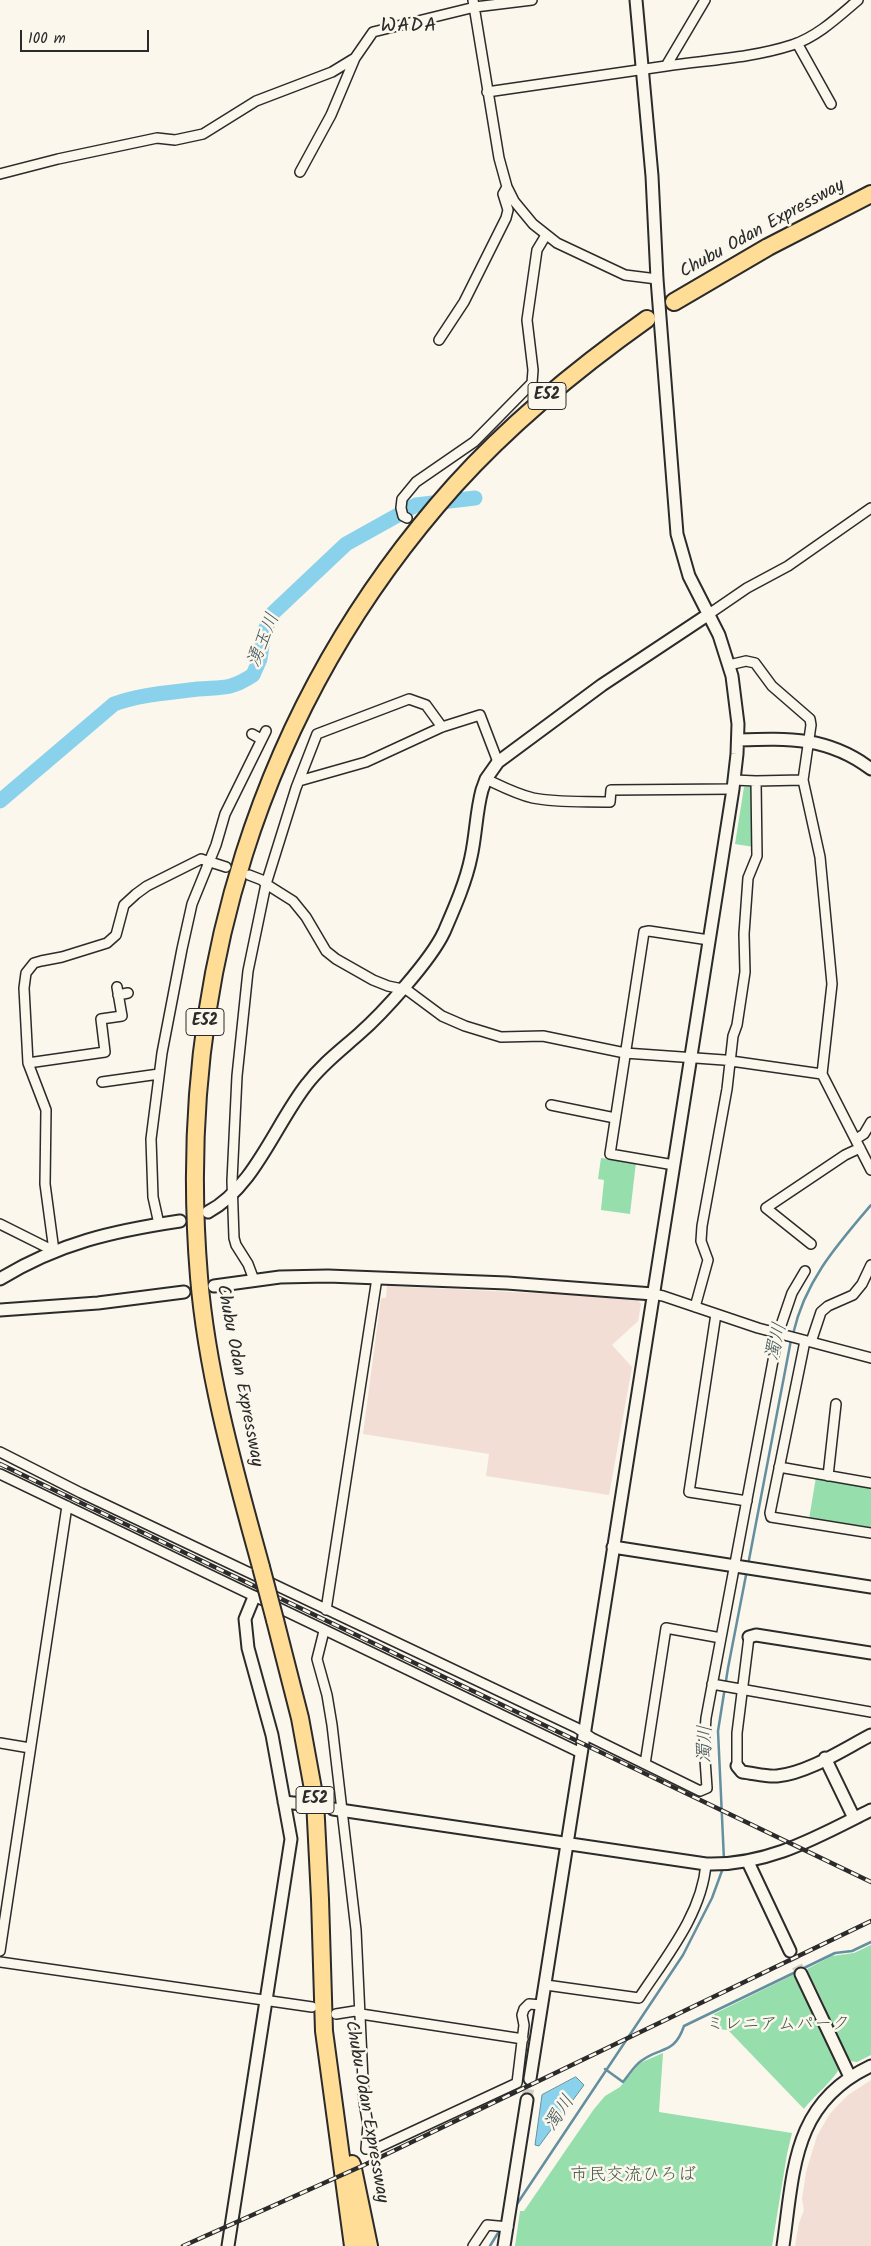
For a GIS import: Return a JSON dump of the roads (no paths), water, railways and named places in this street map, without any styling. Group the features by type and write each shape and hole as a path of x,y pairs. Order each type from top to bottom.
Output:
{"highway":[{"name":"Chubu Odan Expressway","path":"674,302 768,247 871,194"},
{"name":"Chubu Odan Expressway","path":"353,2246 328,2073 324,2031 315,1800 303,1731 224,1422 205,1327 199,1279 195,1131 203,1034 213,974 235,883 263,798 315,684 341,639 369,594 423,522 456,484 504,435 564,381 647,319"},
{"name":"Chubu Odan Expressway","path":"323,1984 347,2141 369,2246"}],"street":[{"path":"300,172 331,115 355,58 373,32 474,4 532,0"},
{"path":"530,2079 691,1058 733,785 738,740 737,708 729,665 709,614 690,576 677,534 657,279 652,176 636,0"},
{"path":"666,66 705,0"},
{"path":"487,92 642,68 726,58 797,43 832,23 858,0"},
{"path":"474,4 487,92 507,187 523,213 557,243 626,275 657,279"},
{"path":"797,43 831,104"},
{"path":"0,174 58,159 157,138 174,140 203,134 256,101 332,72 355,58"},
{"path":"439,340 464,302 506,218 508,210 503,194 507,187"},
{"path":"404,514 404,495 416,482 474,442 532,383 533,370 527,320 537,250 546,235"},
{"path":"208,1212 219,1207 233,1195 247,1177 307,1084 328,1061 373,1020 436,947 448,922 471,858 479,801 486,779 498,762 609,679 747,588 788,566 871,508"},
{"path":"729,665 746,661 754,663 772,686 810,719 811,725 803,780 820,857 825,920 832,970 822,1074 871,1170"},
{"path":"254,1280 234,1238 233,1195 237,1076 248,971 266,884 299,781 317,734 360,717 409,699 426,705 442,726"},
{"path":"299,781 366,762 442,726 480,715 498,762"},
{"path":"159,1224 153,1197 151,1157 159,1074 174,986 192,904 225,814 263,735 252,734"},
{"path":"738,740 779,739 809,741 837,749 871,769"},
{"path":"486,779 511,791 534,798 610,802 611,790 803,780"},
{"path":"695,1307 708,1260 701,1241 702,1226 717,1147 729,1061 745,972 744,934 748,878 757,856 756,781"},
{"path":"54,1251 45,1184 46,1110 28,1063 24,988 26,973 29,967 41,961 62,957 107,943 116,935 124,905 136,894 195,861 201,859 226,867"},
{"path":"249,875 262,880 293,901 306,917 326,951 336,960 373,980 412,992 453,1022 488,1034 511,1038 543,1036 625,1053 729,1061 822,1074"},
{"path":"674,1165 610,1154 625,1053 644,932 649,930 709,940"},
{"path":"28,1063 105,1052 99,1036 102,1019 122,1016 118,991 128,993"},
{"path":"110,1070 107,1081 159,1074"},
{"path":"551,1105 615,1118"},
{"path":"811,1244 766,1208 845,1155 858,1144 871,1122"},
{"path":"0,1279 29,1262 84,1240 180,1221"},
{"path":"0,1224 54,1251"},
{"path":"871,1265 862,1284 853,1295 823,1309 804,1341 770,1514 771,1517 871,1533"},
{"path":"0,1452 89,1497 584,1733 700,1792 707,1788 704,1732 780,1334 792,1293 805,1271"},
{"path":"214,1286 305,1275 517,1284 653,1294 780,1334 871,1358"},
{"path":"326,1610 377,1278"},
{"path":"0,1310 98,1303 184,1292"},
{"path":"716,1314 689,1492 747,1501"},
{"path":"828,1476 836,1404"},
{"path":"779,1467 871,1483"},
{"path":"0,1474 581,1753"},
{"path":"0,1951 67,1506"},
{"path":"613,1547 871,1587"},
{"path":"228,2246 290,1839 272,1735 248,1648 246,1619 254,1596"},
{"path":"645,1764 666,1628 721,1638"},
{"path":"324,1631 317,1659 327,1695 332,1725 338,1810 356,1930 364,2102 368,2125 366,2149 370,2150 517,2083 523,2039 524,2009 529,2004 542,2005"},
{"path":"871,1653 756,1634 749,1636 737,1733 737,1766 742,1772 775,1776 794,1772 871,1736"},
{"path":"714,1684 871,1712"},
{"path":"0,1744 30,1748"},
{"path":"825,1758 854,1818"},
{"path":"284,1802 302,1804"},
{"path":"338,1810 710,1864 730,1865 781,1853 871,1810"},
{"path":"748,1862 790,1951"},
{"path":"546,1985 639,1998 685,1926 710,1864"},
{"path":"0,1962 312,2007"},
{"path":"801,1974 850,2077"},
{"path":"336,2014 355,2011 361,2014 523,2039"},
{"path":"783,2246 797,2154 802,2136 822,2102 850,2077 871,2066"},
{"path":"473,2246 487,2225 491,2225 506,2236 527,2100"}],"water":[{"path":"576,2077 584,2085 539,2146 535,2145 542,2095"}],"waterway":[{"name":"湧玉川","path":"0,801 114,704 155,694 226,687 253,675 260,659 264,632 273,613 346,544 416,505 475,498"},
{"name":"濁川","path":"793,1334 805,1297 823,1265 871,1205"},
{"name":"濁川","path":"748,1565 791,1340"},
{"name":"濁川","path":"724,1860 718,1731 747,1570"},
{"name":"濁川","path":"515,2207 683,1955 712,1898 723,1868"},
{"path":"605,2069 623,2082 641,2061 676,2042 684,2026 835,1953 852,1951 871,1942"},
{"name":"濁川","path":"490,2246 501,2228"}],"tunnel":[{"path":"790,1951 801,1974"},
{"path":"527,2100 530,2079"}],"railway":[{"path":"0,1464 871,1882"},
{"path":"183,2246 362,2166 871,1921"}],"district":[{"name":"WADA","path":"409,28"}],"park label":[{"name":"ミレニアムパーク","path":"778,2026"},
{"name":"市民交流ひろば","path":"633,2177"}]}
